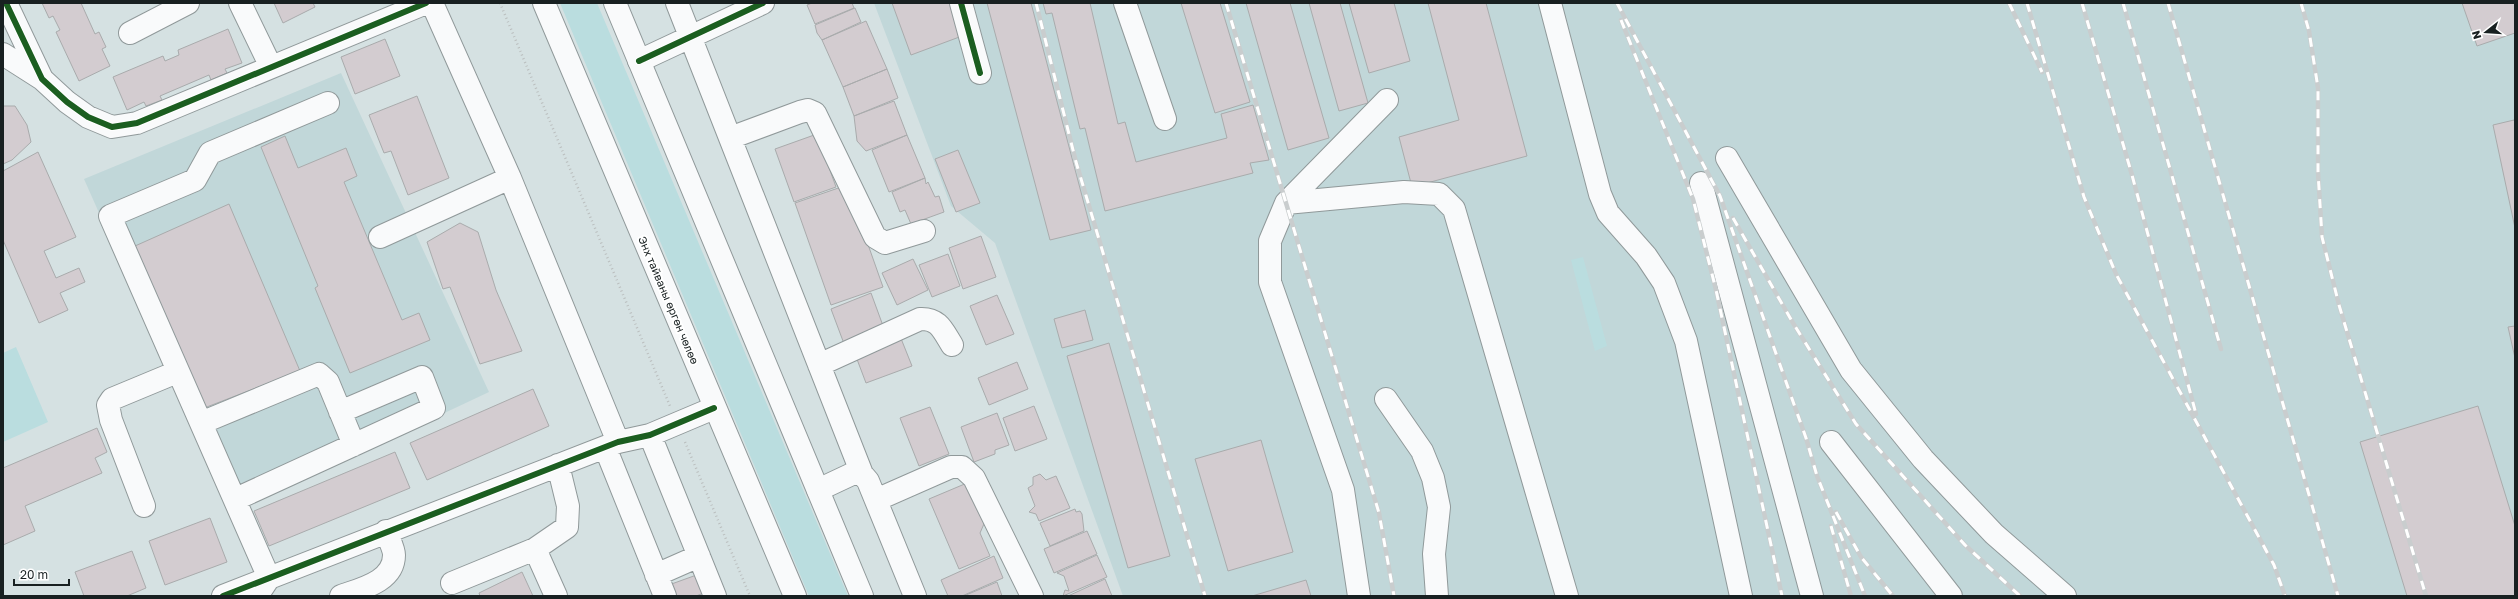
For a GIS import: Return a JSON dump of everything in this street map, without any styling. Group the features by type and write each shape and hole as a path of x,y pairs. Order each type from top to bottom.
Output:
{"main road":[{"path":"6,3 42,79"},
{"path":"130,33 188,3"},
{"path":"240,3 271,67"},
{"path":"3,54 42,79 88,117 112,127 137,123 426,3"},
{"path":"432,3 510,178 612,445 656,575 665,596"},
{"name":"Энх тайваны өргөн чөлөө","path":"544,3 714,408 795,596"},
{"path":"615,3 862,596"},
{"path":"677,3 862,474 868,481 915,596"},
{"path":"640,61 690,36 763,3"},
{"path":"961,3 980,73"},
{"path":"1125,3 1165,119"},
{"path":"1550,3 1600,194 1608,213 1646,256 1664,283 1686,341 1741,596"},
{"path":"1359,596 1343,490 1270,282 1270,241 1286,203 1388,100"},
{"path":"269,578 236,499 177,372 110,216 195,180 210,153 328,103"},
{"path":"730,138 800,112 808,110 815,113 875,237 885,242 924,231"},
{"path":"1727,158 1851,370 1923,459 1994,534 2065,596"},
{"path":"380,236 510,178"},
{"path":"1701,183 1812,596"},
{"path":"1286,203 1404,192 1439,194 1454,209 1567,596"},
{"path":"819,365 920,319 933,320 937,322 952,345"},
{"path":"144,506 111,420 108,405 112,399 177,372"},
{"path":"201,423 319,374 328,382 354,445"},
{"path":"236,499 434,408 422,378 340,412"},
{"path":"1386,399 1422,451 1433,478 1439,507 1434,554 1437,596"},
{"path":"223,596 558,465 612,445 650,435 714,408"},
{"path":"650,435 715,596"},
{"path":"1831,442 1951,596"},
{"path":"452,583 535,549 568,527 568,506 558,465"},
{"path":"876,500 950,466 962,467 974,478 1032,596"},
{"path":"818,490 852,474 862,474"},
{"path":"340,596 378,582 390,568 394,555 386,531"},
{"path":"535,549 556,596"},
{"path":"656,575 699,556"},
{"path":"257,596 269,578"}],"path":[{"path":"500,3 750,596"}],"shaded area":[{"path":"560,3 597,3 848,596 809,596"},
{"path":"874,3 2515,3 2515,596 1123,596 995,243 951,206"},
{"path":"341,73 489,392 232,513 84,179"},
{"path":"1583,257 1607,346 1595,351 1571,260"},
{"path":"16,347 48,422 3,442 3,353"}],"building":[{"path":"42,3 81,3 95,34 99,32 106,47 102,49 110,66 79,81 56,32 60,30 53,16 49,18"},
{"path":"274,3 313,3 315,7 283,23"},
{"path":"812,3 852,3 854,8 815,24 807,5"},
{"path":"892,3 950,3 962,36 911,55"},
{"path":"987,3 1031,3 1091,230 1050,240"},
{"path":"1043,3 1090,3 1118,124 1125,122 1136,162 1227,138 1221,114 1253,105 1269,160 1250,163 1253,173 1105,211 1085,128 1080,129 1052,13 1046,14"},
{"path":"1181,3 1220,3 1250,102 1215,113"},
{"path":"1246,3 1290,3 1329,138 1288,150"},
{"path":"1309,3 1340,3 1368,103 1339,111"},
{"path":"1349,3 1394,3 1410,61 1369,73"},
{"path":"1428,3 1486,3 1527,156 1412,187 1399,137 1459,120"},
{"path":"2462,3 2515,3 2515,33 2477,46"},
{"path":"855,8 861,22 822,40 817,33 815,25"},
{"path":"866,21 887,69 843,87 822,40"},
{"path":"228,29 242,63 225,69 227,73 211,80 209,75 160,96 162,100 146,106 144,102 127,110 113,77 163,56 165,61 179,55 178,50"},
{"path":"385,39 400,76 355,94 341,57"},
{"path":"887,69 898,98 854,116 843,87"},
{"path":"417,96 449,178 408,195 391,151 384,153 369,115"},
{"path":"894,101 907,135 866,151 857,141 854,116"},
{"path":"3,106 15,106 27,125 31,142 12,160 3,164"},
{"path":"2514,120 2515,123 2515,228 2493,125"},
{"path":"817,134 836,187 794,202 775,149"},
{"path":"907,135 925,178 889,192 872,150"},
{"path":"285,136 298,168 346,148 357,176 344,182 402,320 419,313 430,340 350,373 315,288 318,286 261,147"},
{"path":"958,150 980,203 956,212 935,159"},
{"path":"38,152 76,237 44,251 56,278 79,268 85,282 60,293 68,310 39,323 3,240 3,171"},
{"path":"925,178 926,184 928,182 935,197 939,196 944,212 911,224 905,210 900,212 892,192"},
{"path":"847,185 883,287 831,305 795,203"},
{"path":"229,204 300,371 199,410 135,246"},
{"path":"460,223 478,232 496,290 522,351 480,364 450,287 443,289 427,242"},
{"path":"981,236 996,277 963,289 949,248"},
{"path":"948,254 960,286 932,297 919,265"},
{"path":"913,259 928,290 897,305 882,273"},
{"path":"871,293 886,334 846,349 831,309"},
{"path":"997,295 1014,334 986,345 970,306"},
{"path":"1085,310 1093,340 1062,348 1054,319"},
{"path":"2515,326 2515,358 2508,327"},
{"path":"900,336 912,366 866,383 855,354"},
{"path":"1109,343 1170,556 1128,568 1067,356"},
{"path":"1017,362 1028,389 989,405 978,378"},
{"path":"533,389 549,426 427,480 410,443"},
{"path":"1034,406 1047,439 1015,451 1003,418"},
{"path":"2478,406 2515,526 2515,596 2407,596 2360,442"},
{"path":"930,407 949,454 919,466 900,418"},
{"path":"997,413 1009,445 995,450 995,454 974,462 961,427"},
{"path":"97,428 107,452 95,458 102,473 25,506 35,531 3,545 3,468"},
{"path":"1261,440 1293,552 1228,571 1195,459"},
{"path":"395,452 410,488 269,546 254,511"},
{"path":"1040,474 1046,480 1056,476 1070,508 1039,521 1036,514 1029,512 1035,506 1028,488 1033,485 1033,477"},
{"path":"967,483 987,517 980,533 990,556 959,569 929,499"},
{"path":"1075,509 1076,512 1080,511 1082,514 1084,531 1050,546 1040,523"},
{"path":"210,518 227,562 165,585 149,541"},
{"path":"1087,531 1097,554 1054,573 1044,549"},
{"path":"132,551 146,588 127,596 84,596 75,572"},
{"path":"1097,555 1107,577 1063,596 1065,590 1069,591 1064,576 1057,573"},
{"path":"994,556 1003,578 962,596 948,596 941,580"},
{"path":"522,572 533,596 480,596 479,593"},
{"path":"702,573 709,591 696,596 670,596 666,586"},
{"path":"1105,579 1112,596 1068,596"},
{"path":"1306,580 1311,596 1252,596"},
{"path":"997,582 1002,596 966,596 966,595"}],"railway":[{"path":"1036,3 1076,162 1205,596"},
{"path":"1226,3 1379,513 1394,596"},
{"path":"1617,3 1720,196 1806,438 1817,476 1865,596"},
{"path":"2009,3 2042,72"},
{"path":"2027,3 2084,197 2116,274 2274,565 2285,596"},
{"path":"2082,3 2132,175 2196,414"},
{"path":"2123,3 2221,349"},
{"path":"2168,3 2338,596"},
{"path":"2301,3 2309,31 2318,88 2318,172 2322,237 2339,305 2426,596"},
{"path":"1621,20 1693,199 1716,290 1782,596"},
{"path":"1733,218 1793,323 1856,424 1965,545 2020,596"},
{"path":"1836,512 1861,557 1893,596"},
{"path":"1831,526 1851,596"}],"cycle path":[{"path":"6,3 42,79 67,102 88,117 112,127 137,123 426,3"},
{"path":"639,61 763,3"},
{"path":"961,3 980,73"},
{"path":"223,596 618,442 650,435 714,408"}]}
